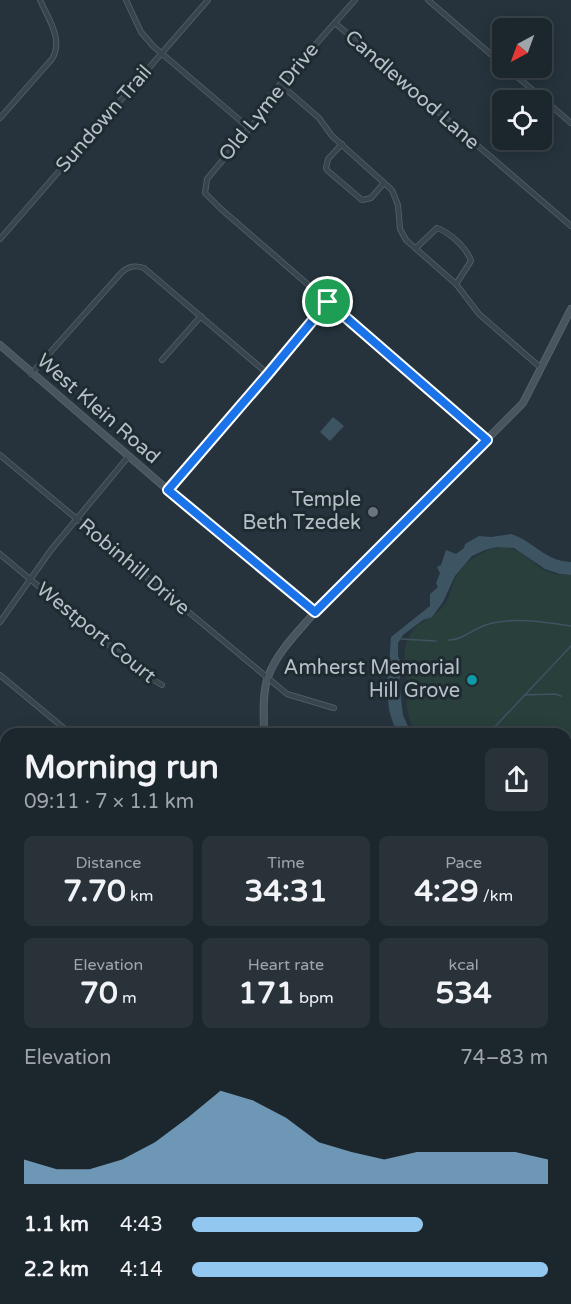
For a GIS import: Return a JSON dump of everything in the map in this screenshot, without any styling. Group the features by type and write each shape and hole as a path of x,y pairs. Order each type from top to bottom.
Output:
{"street":[{"path":"0,118 52,59 57,49 57,40 40,0"},
{"path":"126,0 141,32 161,54 249,128"},
{"name":"Sundown Trail","path":"0,239 208,0"},
{"name":"Old Lyme Drive","path":"328,302 205,193 207,179 249,128 280,84 355,0"},
{"path":"428,0 492,55"},
{"name":"Candlewood Lane","path":"335,23 571,226"},
{"path":"519,78 571,123"},
{"path":"280,84 319,118 332,136 392,190 396,198 402,235 456,284 479,314 541,368"},
{"path":"342,144 328,159 326,168 328,171 362,200 371,198 384,183"},
{"path":"416,248 432,231 437,228 443,230 467,252 471,261 456,284"},
{"path":"32,374 122,272 130,266 144,268 268,374"},
{"path":"168,490 328,302 487,440"},
{"path":"264,728 268,678 289,642 315,612 523,403 571,309"},
{"path":"162,360 201,316"},
{"name":"West Klein Road","path":"0,345 128,457 315,612"},
{"name":"Robinhill Drive","path":"0,455 287,694 334,708"},
{"path":"0,622 51,550 128,457"},
{"name":"Westport Court","path":"0,554 162,686"},
{"path":"0,675 64,728"}],"green space":[{"path":"499,547 518,551 545,571 571,575 571,728 412,728 407,707 405,652 408,638 416,627 444,605 463,567 486,551"}],"water":[{"path":"333,417 344,426 330,441 320,432"},
{"path":"511,534 519,537 546,555 571,562 571,575 545,569 514,548 497,547 472,556 455,576 443,602 432,617 423,620 403,635 398,643 398,656 402,667 399,681 403,715 409,728 395,728 389,709 386,670 389,667 391,637 430,606 430,594 438,587 436,583 440,573 437,567 441,565 446,550 456,554 464,548 465,544 479,536"}],"waterway":[{"path":"449,640 463,637 483,626 503,621 571,626"},
{"path":"401,639 436,641"},
{"path":"494,728 571,646"},
{"path":"524,695 555,694 561,696"}],"place":[{"name":"Temple Beth Tzedek","path":"373,512"},
{"name":"Amherst Memorial Hill Grove","path":"472,680"}],"route":[{"path":"328,302 487,440 315,612 168,490 328,302"}]}
